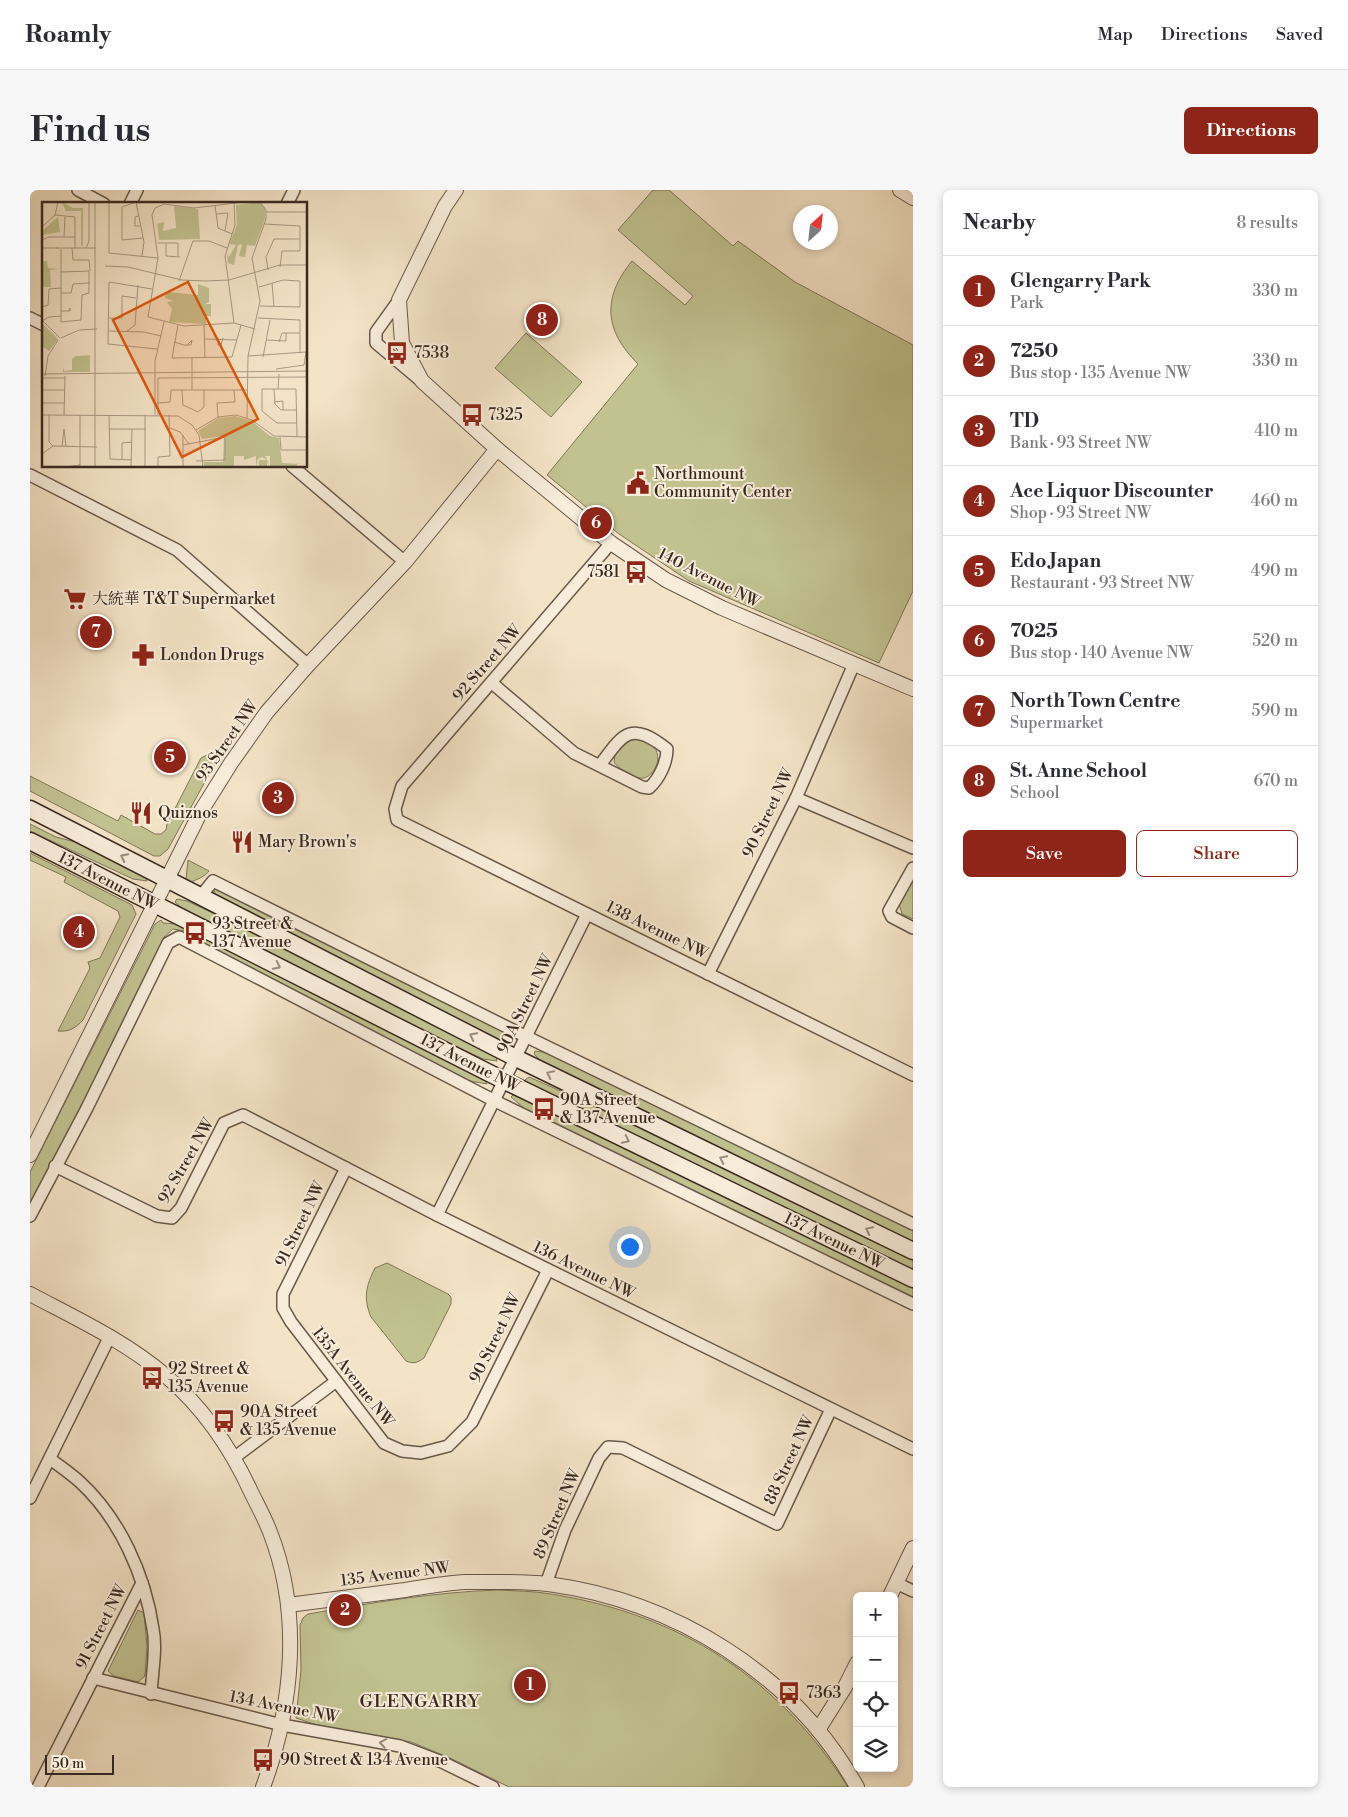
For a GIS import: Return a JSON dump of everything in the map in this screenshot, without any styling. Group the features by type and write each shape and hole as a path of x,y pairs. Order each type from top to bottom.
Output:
{"main road":[{"name":"137 Avenue NW","path":"30,810 516,1058 913,1251"},
{"path":"30,816 81,835"},
{"name":"137 Avenue NW","path":"30,841 505,1081 913,1279"}],"street":[{"path":"78,190 100,202"},
{"path":"131,202 137,190"},
{"path":"288,202 294,190"},
{"path":"422,381 376,343 376,332 399,300 445,206 456,190"},
{"path":"900,190 913,198"},
{"path":"399,300 402,342 422,381"},
{"path":"30,318 42,324"},
{"name":"140 Avenue NW","path":"422,381 497,449 611,542 666,580 722,608 913,689"},
{"name":"93 Street NW","path":"30,1154 202,811 230,763 267,712 308,665 405,562 497,449"},
{"path":"294,468 405,562"},
{"path":"30,474 177,550 308,665"},
{"name":"92 Street NW","path":"395,809 402,786 611,542"},
{"name":"90 Street NW","path":"708,974 796,798 854,664"},
{"path":"492,682 574,752 642,787 649,788 655,783 667,758 667,749 639,734 629,733 620,738 600,765"},
{"path":"796,798 913,848"},
{"name":"138 Avenue NW","path":"395,809 397,820 913,1075"},
{"path":"913,868 889,911 892,917 913,928"},
{"path":"200,897 213,880 527,1037 913,1224"},
{"name":"90A Street NW","path":"437,1215 588,914"},
{"name":"137 Avenue NW","path":"55,1166 168,943 178,937 495,1101 913,1304"},
{"name":"92 Street NW","path":"55,1166 157,1216 172,1218 181,1208 224,1123 243,1115"},
{"name":"136 Avenue NW","path":"243,1115 437,1215 913,1449"},
{"path":"30,1216 55,1166"},
{"name":"91 Street NW","path":"283,1294 346,1168"},
{"name":"90 Street NW","path":"472,1422 548,1270"},
{"path":"30,1294 110,1336 138,1354 182,1391 212,1424 235,1457 270,1532 280,1561 288,1605 290,1660 282,1725 263,1787"},
{"name":"135A Avenue NW","path":"283,1294 283,1308 290,1322 384,1443 402,1451 421,1453 448,1446 472,1422"},
{"path":"30,1498 110,1336"},
{"path":"235,1457 335,1382"},
{"name":"88 Street NW","path":"599,1458 608,1447 623,1448 777,1524 831,1409"},
{"name":"89 Street NW","path":"546,1584 565,1530 599,1458"},
{"path":"50,1459 80,1482 103,1508 130,1550 142,1582"},
{"path":"892,1592 913,1548"},
{"name":"91 Street NW","path":"38,1787 142,1582"},
{"name":"91 Street NW","path":"142,1582 154,1630 151,1694"},
{"name":"135 Avenue NW","path":"288,1605 463,1582 546,1584 586,1592 634,1605 704,1636 774,1684 818,1730 857,1787"},
{"path":"896,1583 913,1591"},
{"path":"818,1730 853,1671"},
{"name":"134 Avenue NW","path":"93,1678 151,1694 282,1725 400,1746 436,1759 492,1787"}],"green space":[{"path":"653,190 669,190 733,246 738,241 795,282 913,345 913,591 879,663 689,581 619,534 547,475 638,364 619,339 613,327 611,314 615,288 632,261 685,305 693,296 618,230"},
{"path":"526,333 582,382 551,417 495,368"},
{"path":"631,739 644,741 653,746 657,753 656,767 646,777 634,776 621,769 614,762 615,754"},
{"path":"209,754 217,760 168,849 160,856 154,856 30,791 30,776 118,821 121,815 155,834 161,834 166,830 167,824 201,758"},
{"path":"30,824 56,837 83,844 146,877 147,881 133,879 30,831"},
{"path":"30,853 132,905 136,914 83,1020 75,1027 66,1031 58,1031 90,968 88,962 100,958 120,917 118,911 64,882 66,877 30,860"},
{"path":"188,860 209,871 208,873 191,882 186,879"},
{"path":"913,880 913,919 902,914 899,904"},
{"path":"215,888 500,1028 512,1039 504,1043 217,896 214,891"},
{"path":"177,899 187,901 291,949 496,1057 497,1061 483,1059 386,1014 184,910 175,902"},
{"path":"161,920 163,923 177,924 484,1078 487,1084 470,1081 203,945 186,931 173,929 164,937 132,1006 30,1209 30,1172 155,924"},
{"path":"535,1051 549,1053 913,1229 913,1244 544,1064 534,1054"},
{"path":"529,1077 631,1122 913,1258 913,1272 527,1084 525,1080"},
{"path":"519,1095 913,1286 913,1297 525,1109 511,1097"},
{"path":"387,1263 451,1297 451,1304 424,1358 417,1362 406,1361 371,1317 367,1304 366,1298 369,1281 375,1268"},
{"path":"498,1590 545,1593 598,1604 642,1617 683,1635 722,1657 757,1683 790,1714 821,1748 848,1787 509,1787 450,1758 411,1742 317,1725 296,1718 301,1670 300,1625 303,1618 308,1614 426,1596"},
{"path":"138,1610 144,1613 147,1646 145,1676 138,1682 114,1676 108,1671"}],"place":[{"name":"St. Anne School","path":"542,320"},
{"name":"7538","path":"397,353"},
{"name":"7325","path":"472,415"},
{"name":"Northmount Community Center","path":"638,483"},
{"name":"7025","path":"596,523"},
{"name":"7581","path":"636,572"},
{"name":"大統華 T&T Supermarket","path":"75,599"},
{"name":"North Town Centre","path":"96,632"},
{"name":"London Drugs","path":"143,655"},
{"name":"Edo Japan","path":"170,757"},
{"name":"TD","path":"278,798"},
{"name":"Quiznos","path":"141,813"},
{"name":"Mary Brown's","path":"242,842"},
{"name":"Ace Liquor Discounter","path":"79,932"},
{"name":"93 Street & 137 Avenue","path":"195,933"},
{"name":"90A Street & 137 Avenue","path":"544,1109"},
{"name":"92 Street & 135 Avenue","path":"152,1378"},
{"name":"90A Street & 135 Avenue","path":"224,1421"},
{"name":"7250","path":"345,1610"},
{"name":"Glengarry Park","path":"530,1685"},
{"name":"7363","path":"789,1693"},
{"name":"90 Street & 134 Avenue","path":"263,1760"}],"district":[{"name":"GLENGARRY","path":"420,1701"}]}
